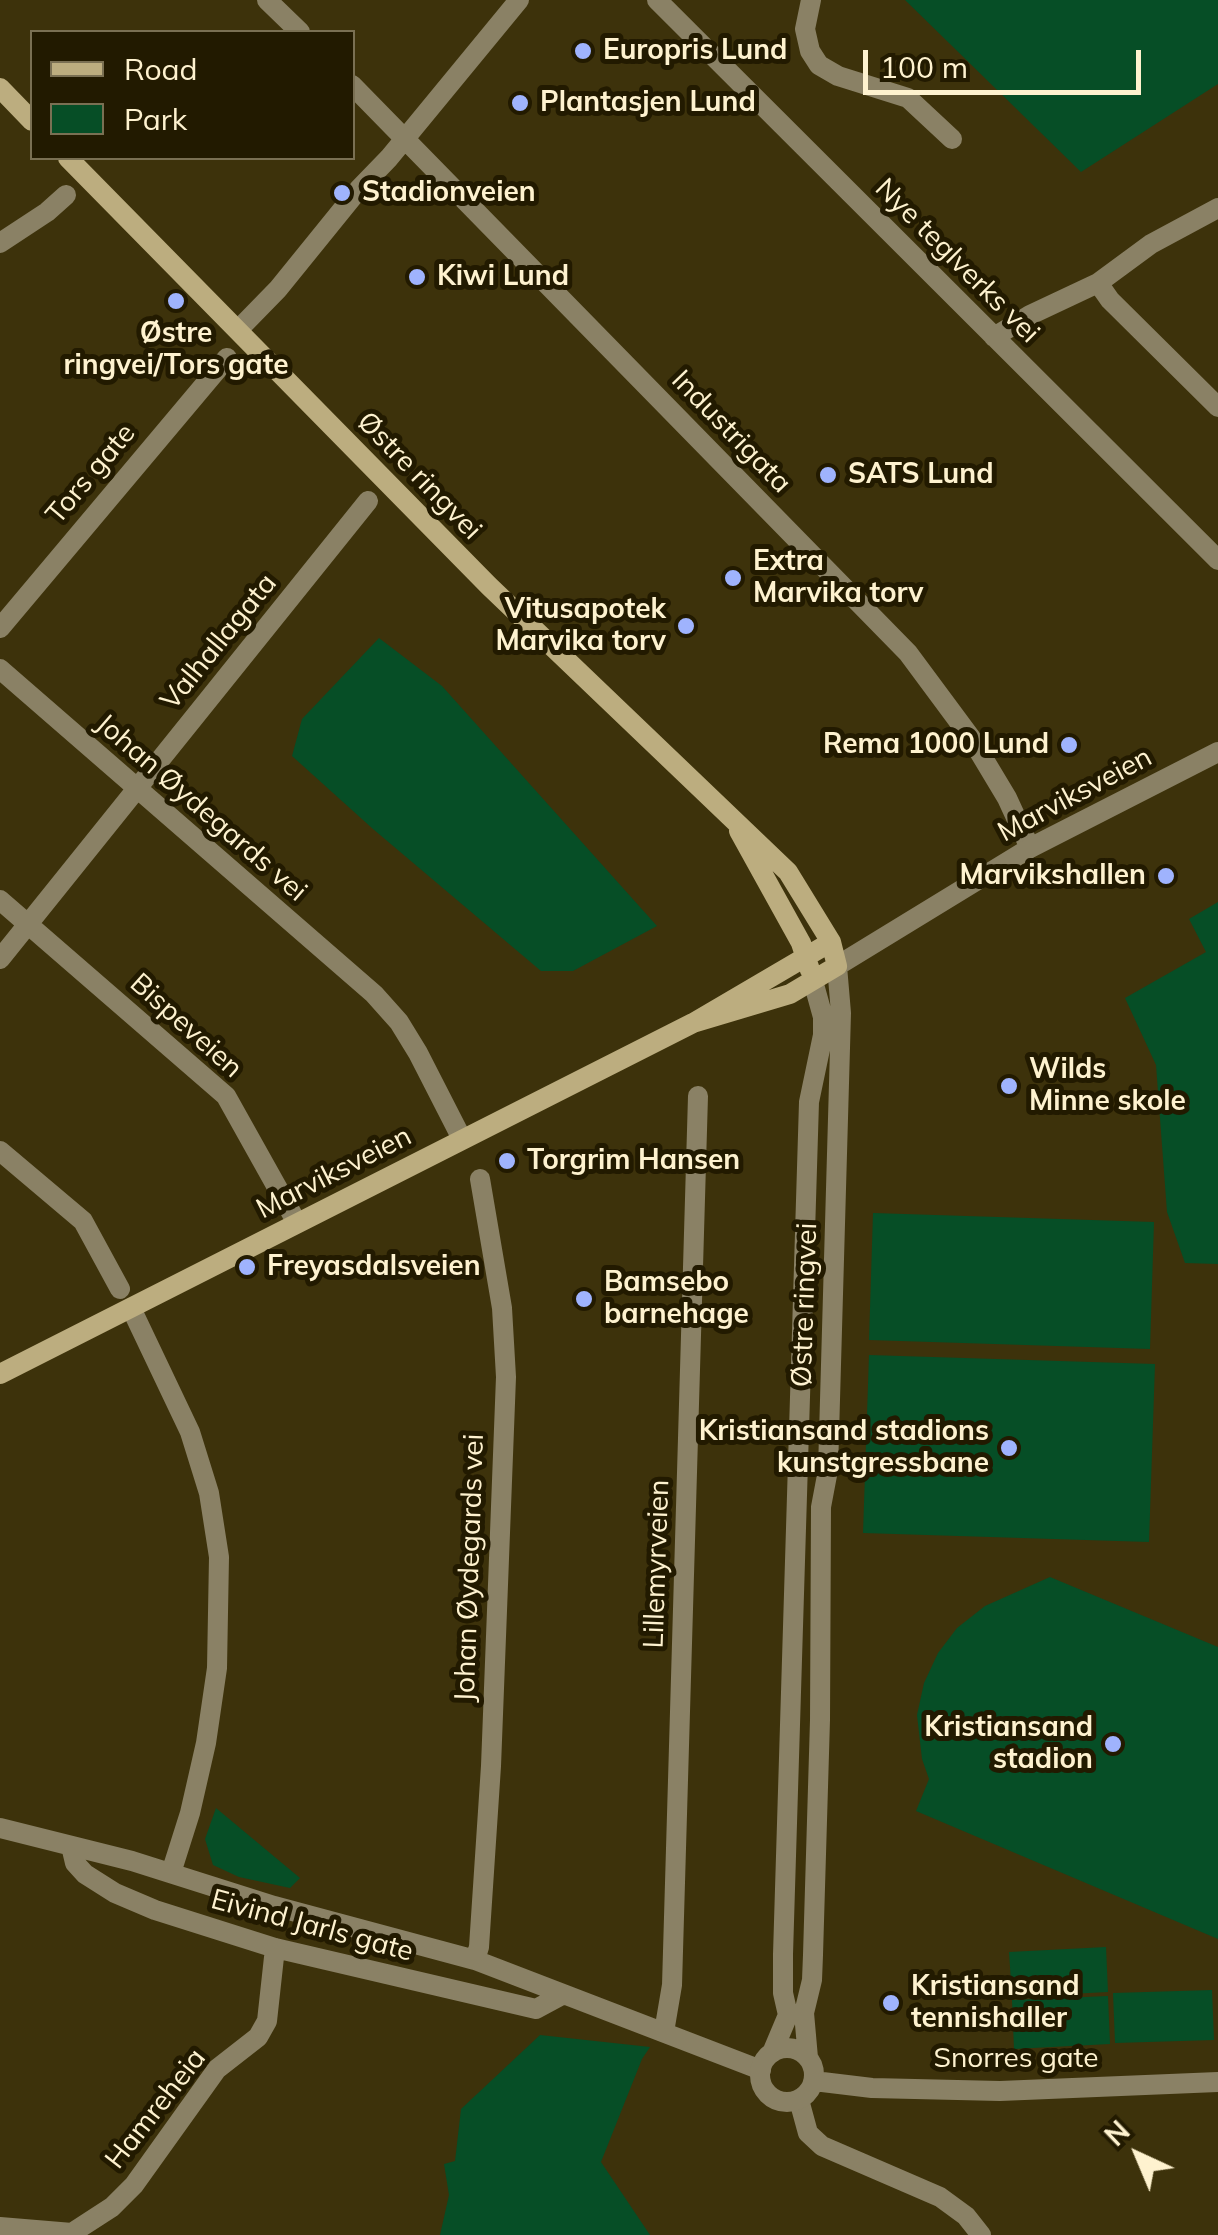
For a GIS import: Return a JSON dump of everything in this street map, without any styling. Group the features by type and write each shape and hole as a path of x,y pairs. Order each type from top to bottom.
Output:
{"main road":[{"path":"0,88 30,119"},
{"name":"Østre ringvei","path":"70,160 456,553 788,872 831,942 837,966"},
{"name":"Østre ringvei","path":"737,826 806,957 813,981"},
{"name":"Marviksveien","path":"0,1374 125,1298 297,1223 694,1022 831,942"},
{"name":"Marviksveien","path":"694,1022 790,994 837,966"}],"street":[{"path":"268,0 298,30"},
{"path":"238,330 278,289 519,0"},
{"name":"Nye teglverks vei","path":"657,0 1218,560"},
{"path":"811,0 805,29 810,52 819,65 838,76 908,98 952,139"},
{"name":"Industrigata","path":"355,89 908,654 971,738 1007,798 1030,848"},
{"path":"0,243 66,195"},
{"path":"994,338 1030,315 1098,283 1151,244 1218,208"},
{"path":"1098,283 1110,300 1218,407"},
{"name":"Tors gate","path":"0,628 227,358"},
{"name":"Valhallagata","path":"0,959 368,501"},
{"name":"Johan Øydegards vei","path":"0,669 388,1008 418,1053 462,1139"},
{"name":"Marviksveien","path":"837,966 1030,848 1218,752"},
{"name":"Bispeveien","path":"0,900 226,1096 297,1223"},
{"name":"Østre ringvei","path":"808,2058 803,2031 814,1955 821,1507 828,1470 841,1013 837,966"},
{"name":"Østre ringvei","path":"767,2061 788,2015 783,1993 783,1954 808,1122 823,1035 813,981"},
{"name":"Lillemyrveien","path":"664,2032 674,1946 698,1096"},
{"path":"0,1151 83,1222 190,1432 209,1492 219,1557 217,1668 206,1742 171,1874"},
{"name":"Johan Øydegards vei","path":"475,1960 480,1947 490,1766 506,1377 502,1308 480,1179"},
{"name":"Eivind Jarls gate","path":"0,1828 475,1960 664,2032 767,2061"},
{"name":"Eivind Jarls gate","path":"71,1846 74,1863 115,1893 183,1920 274,1948 536,2009 562,1995"},
{"name":"Hamreheia","path":"0,2226 72,2234 112,2207 134,2185 217,2068 258,2037 267,2021 274,1948"},
{"path":"789,2048 808,2058 814,2080 806,2095 799,2100 779,2102 770,2096 760,2080 767,2061 789,2048"},
{"name":"Snorres gate","path":"814,2080 872,2088 1000,2091 1218,2082"},
{"path":"799,2100 808,2133 822,2146 940,2198 966,2216 981,2235"}],"green space":[{"path":"905,0 1218,0 1218,84 1081,172"},
{"path":"379,638 442,686 657,926 573,971 541,971 292,756 302,719"},
{"path":"1218,902 1218,1264 1185,1263 1167,1212 1156,1065 1125,998 1206,952 1189,919"},
{"path":"873,1213 1154,1222 1150,1349 869,1340"},
{"name":"Kristiansand stadions kunstgressbane","path":"869,1355 1155,1364 1149,1542 863,1533"},
{"path":"1050,1577 1218,1647 1218,1939 916,1811 929,1779 922,1759 917,1715 924,1683 938,1653 957,1628 985,1606"},
{"path":"216,1808 300,1878 290,1888 239,1877 213,1865 205,1839"},
{"path":"1106,1947 1108,1992 1012,1997 1009,1952"},
{"path":"1212,1990 1214,2040 1115,2043 1113,1993"},
{"path":"1108,1996 1110,2044 1014,2049 1012,2000"},
{"path":"540,2035 650,2047 601,2162 650,2235 440,2235 449,2195 444,2164 455,2161 461,2109"}],"place":[{"name":"Europris Lund","path":"583,51"},
{"name":"Plantasjen Lund","path":"520,103"},
{"name":"Stadionveien","path":"342,193"},
{"name":"Kiwi Lund","path":"417,277"},
{"name":"Østre ringvei/Tors gate","path":"176,301"},
{"name":"SATS Lund","path":"828,475"},
{"name":"Extra Marvika torv","path":"733,578"},
{"name":"Vitusapotek Marvika torv","path":"686,626"},
{"name":"Rema 1000 Lund","path":"1069,745"},
{"name":"Marvikshallen","path":"1166,876"},
{"name":"Wilds Minne skole","path":"1009,1086"},
{"name":"Torgrim Hansen","path":"507,1161"},
{"name":"Freyasdalsveien","path":"247,1267"},
{"name":"Bamsebo barnehage","path":"584,1299"},
{"name":"Kristiansand stadions kunstgressbane","path":"1009,1448"},
{"name":"Kristiansand stadion","path":"1113,1744"},
{"name":"Kristiansand tennishaller","path":"891,2003"}]}
